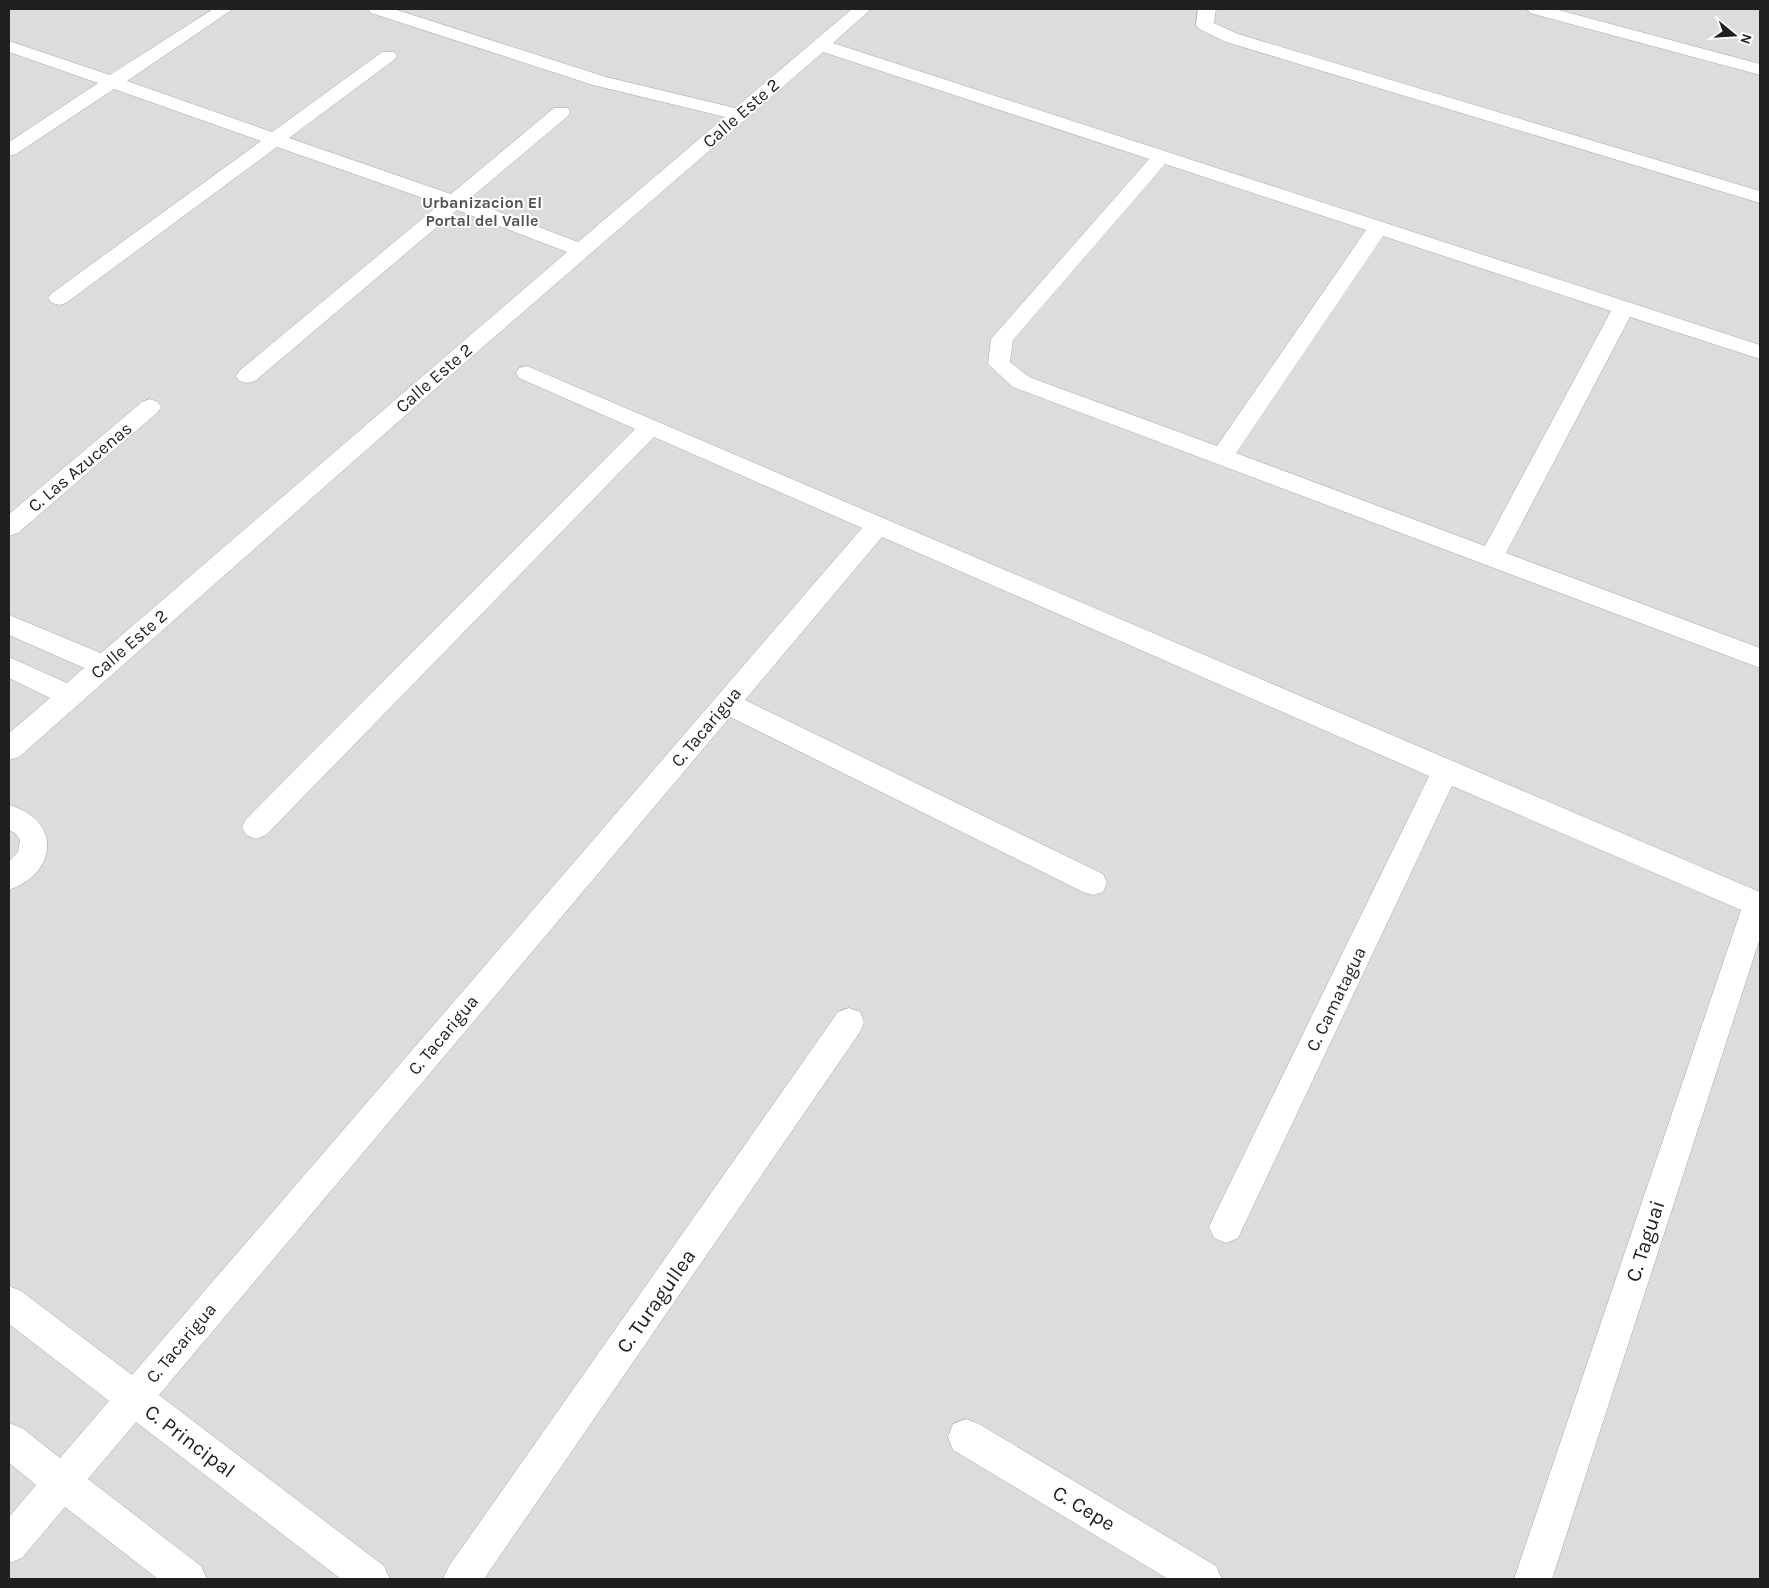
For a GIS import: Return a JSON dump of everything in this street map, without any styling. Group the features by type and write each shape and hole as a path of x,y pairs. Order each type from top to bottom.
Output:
{"street":[{"path":"9,150 224,9"},
{"path":"377,9 600,81 739,115"},
{"name":"Calle Este 2","path":"9,749 468,348 862,9"},
{"path":"1207,9 1205,25 1232,38 1760,197"},
{"path":"1536,9 1760,70"},
{"path":"820,45 1760,352"},
{"path":"9,46 454,202 583,251"},
{"path":"59,298 388,56"},
{"path":"247,376 561,112"},
{"path":"1162,156 1002,339 999,364 1021,382 1492,556 1760,658"},
{"path":"1222,456 1380,227"},
{"path":"1492,556 1624,307"},
{"path":"527,373 1445,771 1758,904"},
{"name":"C. Las Azucenas","path":"9,527 150,407"},
{"path":"256,827 651,426"},
{"name":"C. Tacarigua","path":"9,1545 878,525"},
{"path":"9,624 104,666"},
{"path":"9,668 70,696"},
{"path":"727,703 1093,883"},
{"name":"C. Camatagua","path":"1226,1227 1445,771"},
{"path":"9,816 25,825 34,838 31,858 9,878"},
{"name":"C. Taguai","path":"1533,1579 1758,904"},
{"name":"C. Turagullea","path":"462,1579 849,1022"},
{"name":"C. Principal","path":"9,1303 371,1579"},
{"name":"C. Cepe","path":"966,1437 1203,1579"},
{"path":"9,1441 61,1483 188,1579"}],"shaded area":[{"path":"9,9 1760,9 1760,1579 9,1579"}],"district":[{"name":"Urbanizacion El Portal del Valle","path":"482,211"}]}
